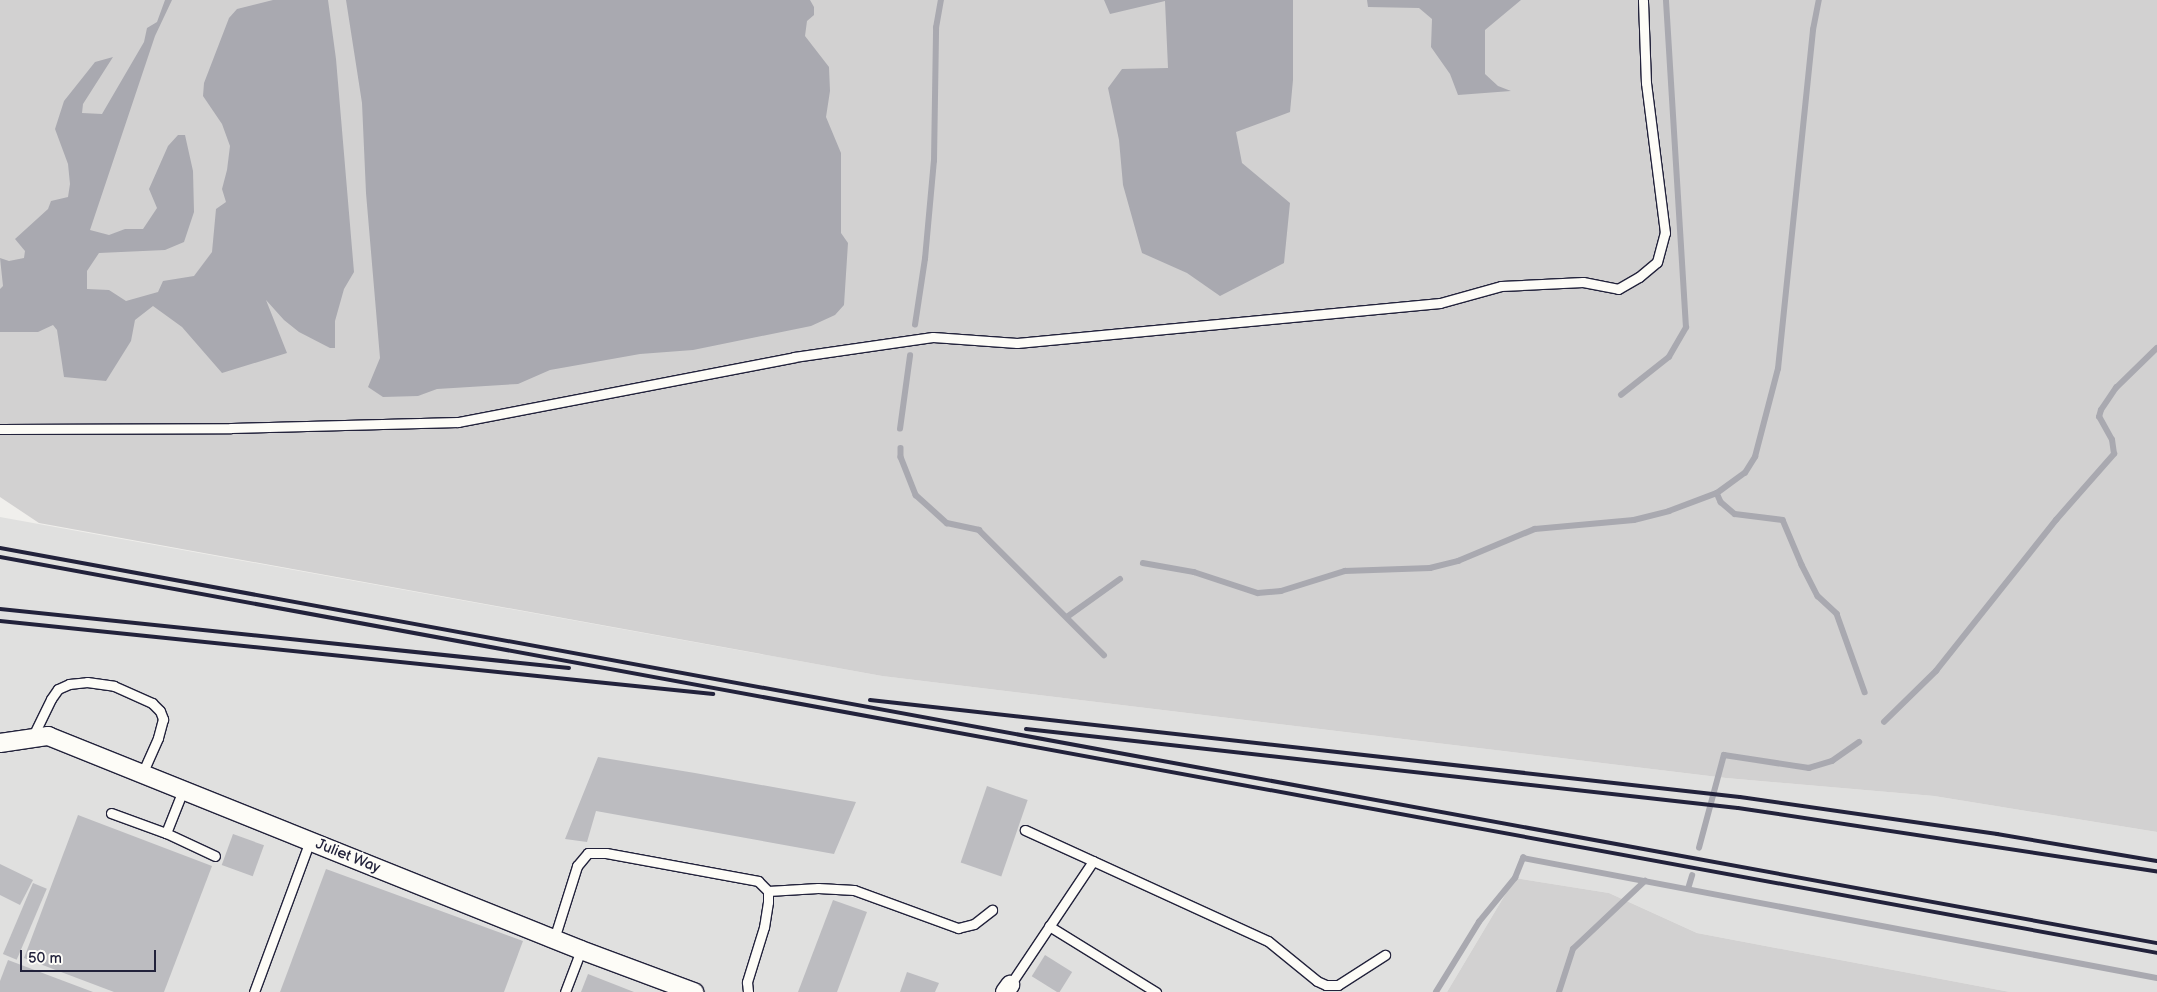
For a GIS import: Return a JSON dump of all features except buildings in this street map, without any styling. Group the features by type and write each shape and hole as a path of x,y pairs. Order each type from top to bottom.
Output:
{"street":[{"name":"Juliet Way","path":"0,743 48,736 581,950 694,992"}],"lane":[{"path":"0,430 232,428 458,422 794,357 933,337 1017,343 1440,303 1501,286 1583,282 1618,289 1639,277 1657,262 1665,233 1646,83 1643,0"},
{"path":"32,738 50,700 58,689 69,684 87,682 114,686 152,703 160,711 163,719 158,738 142,774"},
{"path":"166,834 183,790"},
{"path":"111,813 166,834 215,856"},
{"path":"1025,830 1268,941 1317,981 1326,985 1338,985 1385,955"},
{"path":"254,992 310,841"},
{"path":"554,939 578,866 588,853 606,853 758,881 768,891 818,888 854,890 958,928 974,924 992,910"},
{"path":"1007,989 1093,861"},
{"path":"748,992 747,982 764,927 768,891"},
{"path":"1049,926 1156,992"},
{"path":"565,992 581,950"}],"shaded area":[{"path":"0,0 2157,0 2157,832 1934,796 1726,778 882,676 39,523 0,497"},
{"path":"165,0 172,0 155,36 90,230 109,235 125,229 143,229 157,208 149,189 168,146 178,135 185,135 193,171 194,212 184,242 165,250 99,253 87,271 87,289 109,290 126,301 158,292 163,281 194,276 212,252 216,209 226,202 222,189 230,146 222,124 203,96 204,83 229,18 237,9 273,0 328,0 336,59 354,272 344,289 335,321 335,348 330,348 299,332 284,320 266,300 287,353 222,373 182,327 153,306 135,320 131,341 106,381 64,377 57,330 53,325 38,332 0,332 0,289 3,286 0,258 9,261 24,258 25,251 15,239 48,209 51,201 68,197 70,184 68,164 55,129 64,101 95,62 113,57 83,104 82,113 102,114 144,42 147,28 157,22"},
{"path":"346,0 810,0 814,7 814,15 807,21 805,36 829,67 830,91 826,117 841,153 841,233 848,243 844,305 835,315 811,326 693,350 640,354 550,370 518,384 437,389 418,396 383,397 368,387 380,358 366,193 362,103"},
{"path":"1104,0 1293,0 1293,80 1290,112 1236,132 1242,163 1290,203 1284,263 1220,296 1187,273 1142,253 1123,185 1119,140 1108,88 1122,69 1168,68 1165,1 1110,14"},
{"path":"1367,0 1521,0 1485,30 1485,74 1498,86 1511,91 1458,95 1450,74 1431,47 1432,19 1419,8 1368,7"},
{"path":"0,517 882,676 1726,778 1934,796 2157,832 2157,992 2010,992 1697,933 1609,893 1515,878 1447,992 0,992"},
{"path":"1515,878 1609,893 1697,933 2010,992 1447,992"}],"waterway":[{"path":"915,325 925,259 934,161 936,28 941,0"},
{"path":"1621,395 1669,357 1686,328 1666,0"},
{"path":"1143,563 1194,572 1258,593 1281,591 1345,571 1430,568 1458,561 1535,529 1634,520 1669,511 1717,493 1745,473 1755,457 1778,369 1813,30 1819,0"},
{"path":"1884,722 1936,671 2056,520 2114,454 2112,440 2099,417 2101,410 2116,388 2157,348"},
{"path":"900,429 910,356"},
{"path":"901,448 901,457 916,495 947,523 979,530 1104,655"},
{"path":"1717,493 1721,502 1735,514 1783,520 1802,565 1818,596 1837,614 1865,692"},
{"path":"1067,617 1120,579"},
{"path":"1699,848 1724,755 1809,768 1832,761 1859,742"},
{"path":"1436,992 1479,922 1515,878 1523,858 2157,978"},
{"path":"1688,889 1692,876"},
{"path":"1559,992 1573,949 1645,881"}],"railway":[{"path":"0,548 2157,943"},
{"path":"0,557 2157,953"},
{"path":"0,609 569,668"},
{"path":"0,621 713,694"},
{"path":"870,700 1740,797 1997,834 2157,861"},
{"path":"1026,729 1738,808 2157,871"}]}
